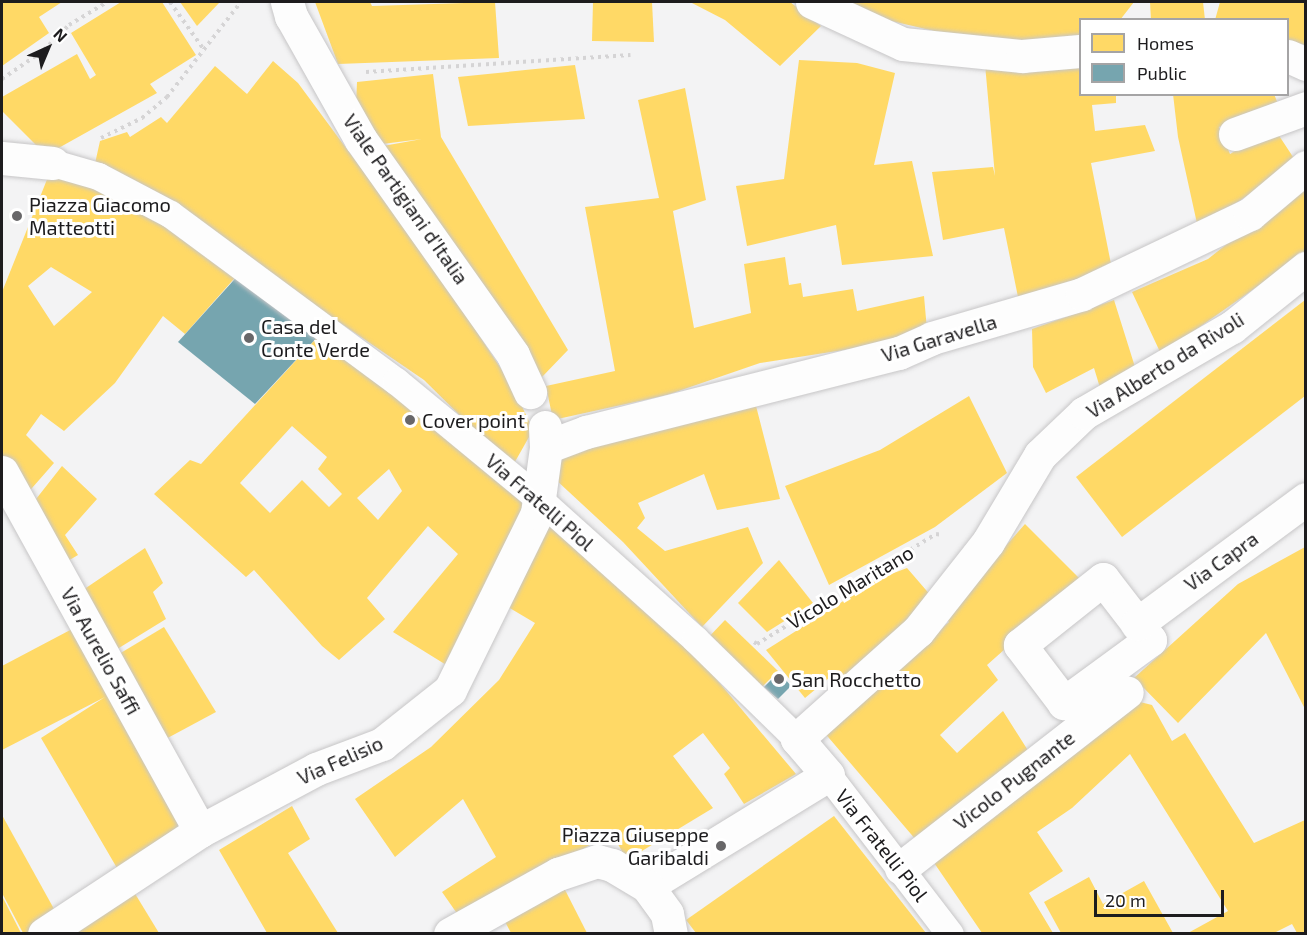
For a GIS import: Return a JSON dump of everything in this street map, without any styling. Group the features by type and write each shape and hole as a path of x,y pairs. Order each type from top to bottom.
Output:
{"street":[{"name":"Viale Partigiani d'Italia","path":"287,2 323,74 361,140 513,355 530,393"},
{"path":"812,2 903,44 1022,56 1079,51"},
{"path":"1289,57 1305,64"},
{"path":"1235,134 1305,108"},
{"path":"2,158 52,163"},
{"name":"Via Fratelli Piol","path":"52,163 99,176 170,214 396,381 539,499 703,646 797,739 828,775 950,933"},
{"name":"Via Garavella","path":"539,499 545,437 586,432 899,352 932,338 1082,294 1250,214 1305,167"},
{"name":"Via Alberto da Rivoli","path":"797,739 918,631 988,542 1040,455 1084,413 1232,327 1305,268"},
{"name":"Via Aurelio Saffi","path":"2,472 200,831"},
{"name":"Via Felisio","path":"44,933 200,831 316,769 382,744 450,690 537,513 539,499"},
{"name":"Via Capra","path":"1137,624 1305,499"},
{"name":"Vicolo Pugnante","path":"901,868 1127,692"},
{"path":"647,886 828,775"},
{"path":"450,933 558,874 597,861 612,865 647,886 667,914 671,933"}],"path":[{"path":"2,79 44,50 69,25 107,2"},
{"path":"170,2 206,51"},
{"path":"142,118 167,97 206,51 241,2"},
{"path":"323,74 630,55"},
{"name":"Vicolo Maritano","path":"748,636 757,644 936,534 988,542"}],"building: Homes":[{"path":"2,2 62,2 39,17 49,33 2,66"},
{"path":"121,2 162,2 196,55 150,84 157,93 46,155 2,111 2,97 77,54 90,79 96,75 71,33"},
{"path":"180,2 220,2 197,26"},
{"path":"315,2 370,2 372,6 495,2 499,58 338,64"},
{"path":"593,2 652,2 654,42 592,41"},
{"path":"690,2 790,2 821,26 780,66 725,20"},
{"path":"837,2 1134,2 1122,18 1079,18 1079,40 990,44 857,13"},
{"path":"1150,2 1203,2 1205,18 1151,18"},
{"path":"1220,2 1305,2 1305,45 1289,41 1289,18 1216,18"},
{"path":"799,60 857,63 895,73 874,165 912,161 933,256 842,265 836,225 747,246 736,186 784,179"},
{"path":"1079,60 1079,96 1116,96 1116,103 1092,105 1095,131 1145,125 1155,151 1091,163 1111,264 1069,287 1019,302 1004,228 943,240 932,172 993,167 995,176 985,64"},
{"path":"273,61 298,83 437,271 513,387 533,430 512,467 424,380 276,279 94,168 100,141 127,132 130,137 161,117 167,123 215,66 247,94"},
{"path":"575,65 585,119 468,126 458,77"},
{"path":"433,74 441,137 568,350 542,377 383,146 422,139 382,144 356,105 357,82"},
{"path":"685,88 706,200 673,211 694,328 751,313 744,264 785,257 789,285 801,283 803,297 853,289 857,311 924,296 927,330 863,347 760,363 667,395 553,420 546,386 615,371 585,207 659,198 638,100"},
{"path":"1173,96 1275,96 1278,104 1219,127 1230,154 1274,128 1297,163 1198,228 1178,137"},
{"path":"52,167 96,182 240,272 185,334 163,316 115,383 64,431 41,414 26,435 54,463 25,496 2,455 2,292","holes":["51,267 92,292 54,326 28,286"]},
{"path":"1305,182 1305,253 1161,354 1132,292 1208,259"},
{"path":"1114,300 1135,367 1101,391 1094,368 1046,393 1033,367 1032,329"},
{"path":"1305,300 1305,396 1122,537 1076,477"},
{"path":"322,332 531,510 456,671 393,632 458,554 428,526 367,598 385,619 339,660 322,646 254,570 246,577 154,494 190,460 201,464","holes":["292,426 327,457 318,469 342,494 329,507 302,480 270,513 240,483","389,469 402,491 378,520 357,498"]},
{"path":"969,396 1007,473 935,527 829,585 785,486 880,450"},
{"path":"755,402 780,499 717,510 704,474 638,503 645,518 637,528 665,551 748,527 763,563 702,627 623,542 555,479 558,453"},
{"path":"62,466 97,499 65,535 78,555 61,565 29,508"},
{"path":"543,519 686,643 796,774 744,804 724,774 730,768 703,733 673,756 713,808 627,860 611,832 463,922 442,892 496,857 463,799 395,857 355,799 431,747 499,680 535,623 503,604"},
{"path":"1025,524 1082,581 987,665 998,680 940,735 957,753 1003,711 1034,760 922,847 823,731 949,622 944,616"},
{"path":"1305,547 1305,709 1266,633 1178,723 1134,678 1238,584"},
{"path":"145,548 163,583 153,592 166,619 114,651 80,592"},
{"path":"779,560 813,603 767,632 738,603"},
{"path":"907,568 932,597 847,685 835,673 805,698 766,650 878,579"},
{"path":"725,620 778,671 756,693 704,642"},
{"path":"164,627 216,712 162,741 114,657"},
{"path":"74,628 186,827 117,868 41,738 105,697 2,750 2,666"},
{"path":"1136,701 1152,705 1172,741 1185,733 1254,843 1305,820 1305,933 1297,933 1292,924 1274,933 1188,933 1228,911 1130,754 1072,808 1037,832 1063,871 1029,893 1053,933 982,933 926,851"},
{"path":"292,806 310,839 288,853 338,933 267,933 219,850"},
{"path":"2,815 59,918 35,933 23,933 2,893"},
{"path":"834,816 926,933 696,933 686,920"},
{"path":"1089,877 1103,904 1144,881 1173,933 1061,933 1044,902"},
{"path":"561,882 587,933 511,933 502,916"},
{"path":"134,892 159,933 74,933"},
{"path":"2,896 21,933 2,933"}],"building: Public":[{"name":"Casa del Conte Verde","path":"242,271 322,332 255,404 178,342"},
{"name":"San Rocchetto","path":"779,672 791,686 778,699 764,687"}],"place":[{"name":"Piazza Giacomo Matteotti","path":"17,216"},
{"name":"Casa del Conte Verde","path":"249,338"},
{"name":"Cover point","path":"410,420"},
{"name":"San Rocchetto","path":"779,679"},
{"name":"Piazza Giuseppe Garibaldi","path":"721,846"}]}
